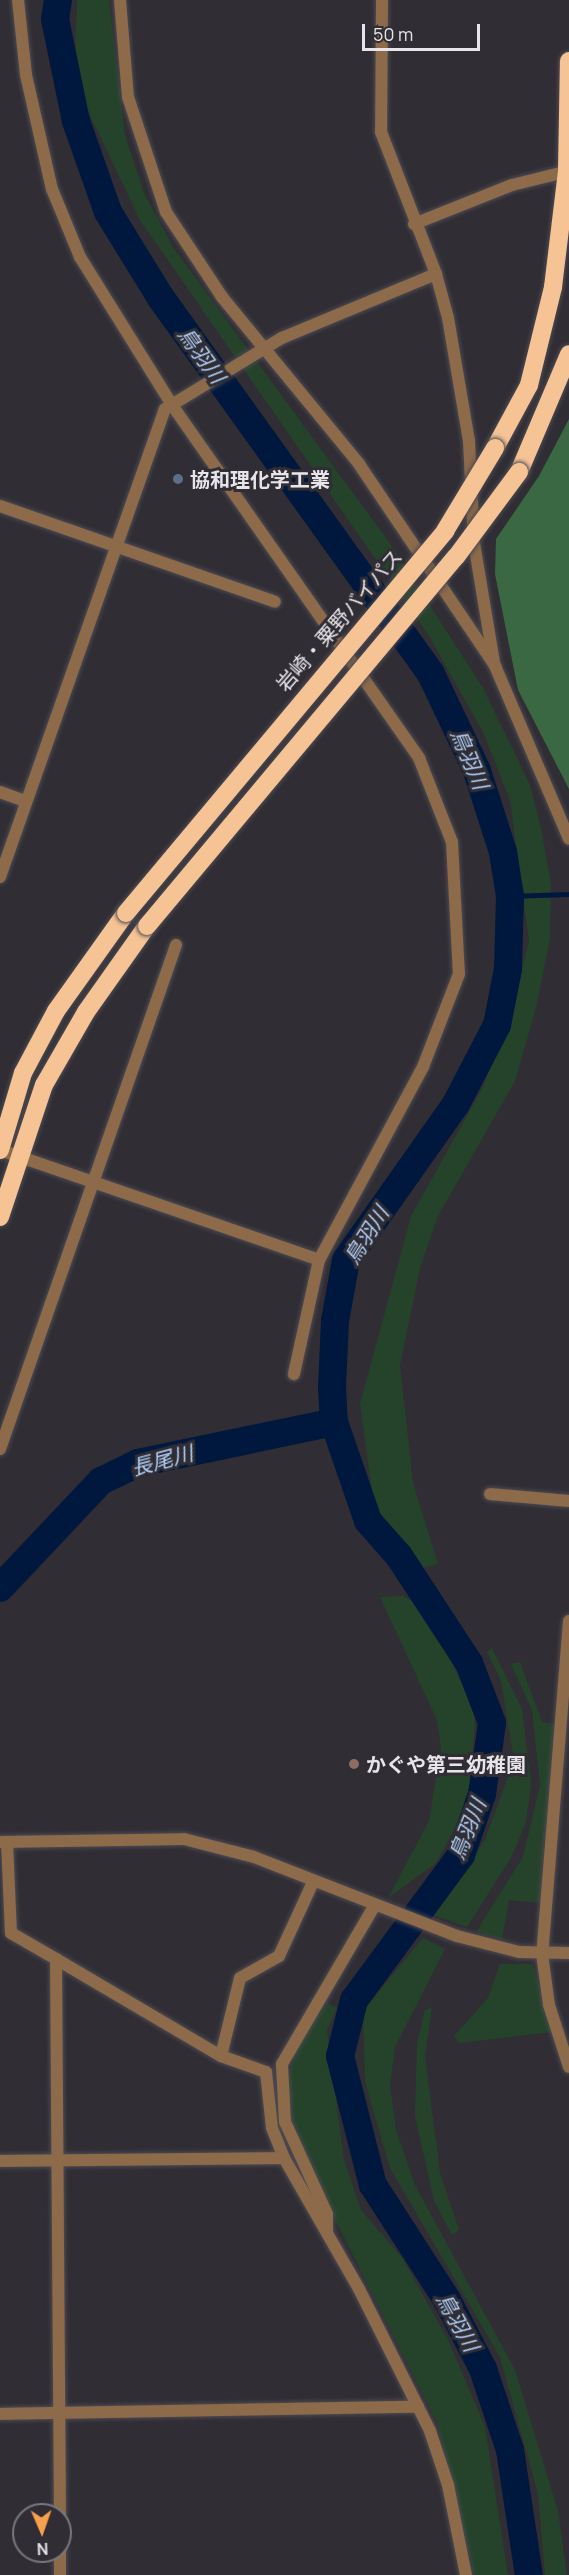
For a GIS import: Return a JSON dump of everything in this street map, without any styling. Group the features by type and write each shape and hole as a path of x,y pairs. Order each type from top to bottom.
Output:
{"highway":[{"name":"岩崎・粟野バイパス","path":"0,1150 23,1073 50,1022 126,913 445,531 495,448 529,385 553,287 568,171 569,61"},
{"path":"0,1217 44,1085 86,1012 147,926 456,557 519,472 569,354"}],"street":[{"path":"18,0 26,75 52,189 80,257 329,636 400,728 419,758 452,842 459,974 423,1067 320,1260 294,1374"},
{"path":"120,0 128,97 166,212 222,297 358,464 495,666 569,839"},
{"path":"382,0 381,132 414,224 436,274 469,441 474,543 495,666"},
{"path":"414,224 512,185 568,171"},
{"path":"0,877 25,801 117,547 156,423 176,404 262,348 436,274"},
{"path":"0,506 275,602"},
{"path":"0,792 25,801"},
{"path":"0,1449 176,945"},
{"path":"0,1150 91,1184 320,1260"},
{"path":"490,1494 569,1501"},
{"path":"569,1621 542,1954 549,2005 569,2067"},
{"path":"466,2575 448,2485 418,2408 284,2158 272,2128 266,2072 221,2056 11,1933 4,1842 184,1839 254,1857 313,1882 457,1936 542,1954 569,1953"},
{"path":"221,2056 240,1978 279,1956 313,1882"},
{"path":"327,2235 327,2214 285,2122 282,2064 378,1906"},
{"path":"56,1959 60,2503"},
{"path":"0,2161 284,2158"},
{"path":"0,2414 58,2415 418,2408"}],"green space":[{"path":"77,0 109,0 125,135 144,193 173,247 391,545 483,688 530,785 541,828 551,885 550,939 536,1008 515,1081 438,1216 420,1268 400,1365 413,1483 438,1564 418,1569 374,1505 360,1404 411,1216 483,1087 516,996 529,940 510,800 483,732 429,636 140,220 81,96 75,55"},
{"path":"569,419 569,789 518,690 495,574 496,539 539,476"},
{"path":"403,1596 425,1608 475,1711 474,1735 468,1800 458,1823 436,1863 388,1898 429,1821 441,1747 437,1720 380,1597"},
{"path":"492,1648 522,1709 531,1784 526,1822 512,1856 467,1927 433,1915 485,1840 514,1760 501,1681 487,1652"},
{"path":"520,1662 542,1722 554,1724 540,1903 509,1900 502,1939 476,1932 523,1857 540,1785 532,1710 511,1664"},
{"path":"423,1938 445,1949 395,2047 390,2085 396,2130 415,2185 515,2370 558,2511 567,2575 545,2575 538,2494 500,2357 390,2168 365,2082 363,2011"},
{"path":"500,1964 533,1964 551,2032 459,2043 454,2036 488,1998"},
{"path":"327,2003 337,2008 327,2030 344,2160 361,2210 403,2259 448,2340 485,2427 508,2575 474,2575 437,2422 304,2158 292,2122 287,2088 294,2052"},
{"path":"432,2007 425,2056 440,2173 459,2230 452,2235 434,2201 415,2116 417,2043 425,2010"}],"waterway":[{"name":"鳥羽川","path":"58,0 55,19 76,121 108,212 161,298 431,674 477,771 503,852 510,896 508,969 497,1025 456,1104 346,1260 335,1321 332,1387 334,1422 368,1521 399,1556 469,1663 492,1723 482,1794 461,1855 354,2000 340,2056 373,2185 447,2300 483,2369 510,2450 529,2575"},
{"path":"510,896 569,894"},
{"name":"長尾川","path":"0,1588 101,1481 138,1463 334,1422"}],"place":[{"name":"協和理化学工業","path":"178,479"},
{"name":"かぐや第三幼稚園","path":"354,1764"}]}
